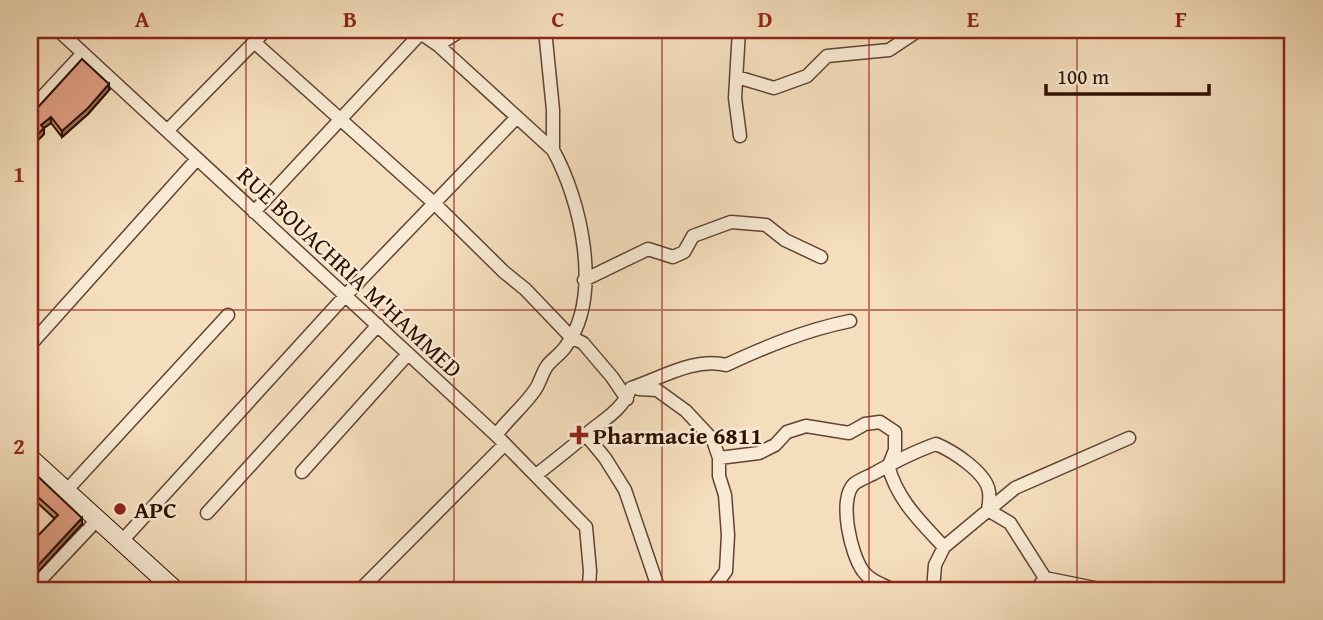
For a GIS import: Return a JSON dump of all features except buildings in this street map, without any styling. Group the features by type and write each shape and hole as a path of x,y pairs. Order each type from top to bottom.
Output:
{"street":[{"name":"RUE BOUACHRIA M'HAMMED","path":"58,30 500,440 586,527 590,559 588,589"},
{"path":"167,131 266,30"},
{"path":"438,44 462,30"},
{"path":"545,30 553,110 553,150"},
{"path":"739,30 735,98 740,136"},
{"path":"737,77 774,88 807,76 827,55 889,50 919,30"},
{"path":"254,212 418,32 438,44 553,150 564,170 583,236 586,259 583,297 576,326 566,346 548,365 535,390 500,440 360,590"},
{"path":"254,42 435,204 525,289 571,337 583,343 629,394"},
{"path":"30,110 83,53"},
{"path":"121,542 345,296 517,117"},
{"path":"32,343 197,159"},
{"path":"584,279 648,249 673,257 684,251 693,236 731,222 766,225 785,240 821,257"},
{"path":"66,491 228,315"},
{"path":"536,475 610,418 629,394 688,367 712,361 726,365 804,332 850,321"},
{"path":"207,513 378,326"},
{"path":"302,472 408,354"},
{"path":"629,394 657,390 686,411 713,440 719,458 719,476 728,518 728,544 726,571 712,590"},
{"path":"719,458 759,453 775,445 787,432 806,426 849,433 865,424 880,422 895,432 895,450 888,465 899,495 912,514 944,547"},
{"path":"586,435 625,489 659,590"},
{"path":"933,590 935,565 944,547 1015,488 1129,438"},
{"path":"894,590 864,573 849,544 849,493 855,484 904,456 936,444 954,452 982,476 989,491 988,510"},
{"path":"30,458 96,521 175,590"},
{"path":"988,510 1010,523 1045,578 1104,590"},
{"path":"31,590 96,521"},
{"path":"1036,590 1045,578"}],"place":[{"name":"Pharmacie 6811","path":"579,435"},
{"name":"APC","path":"120,509"}]}
